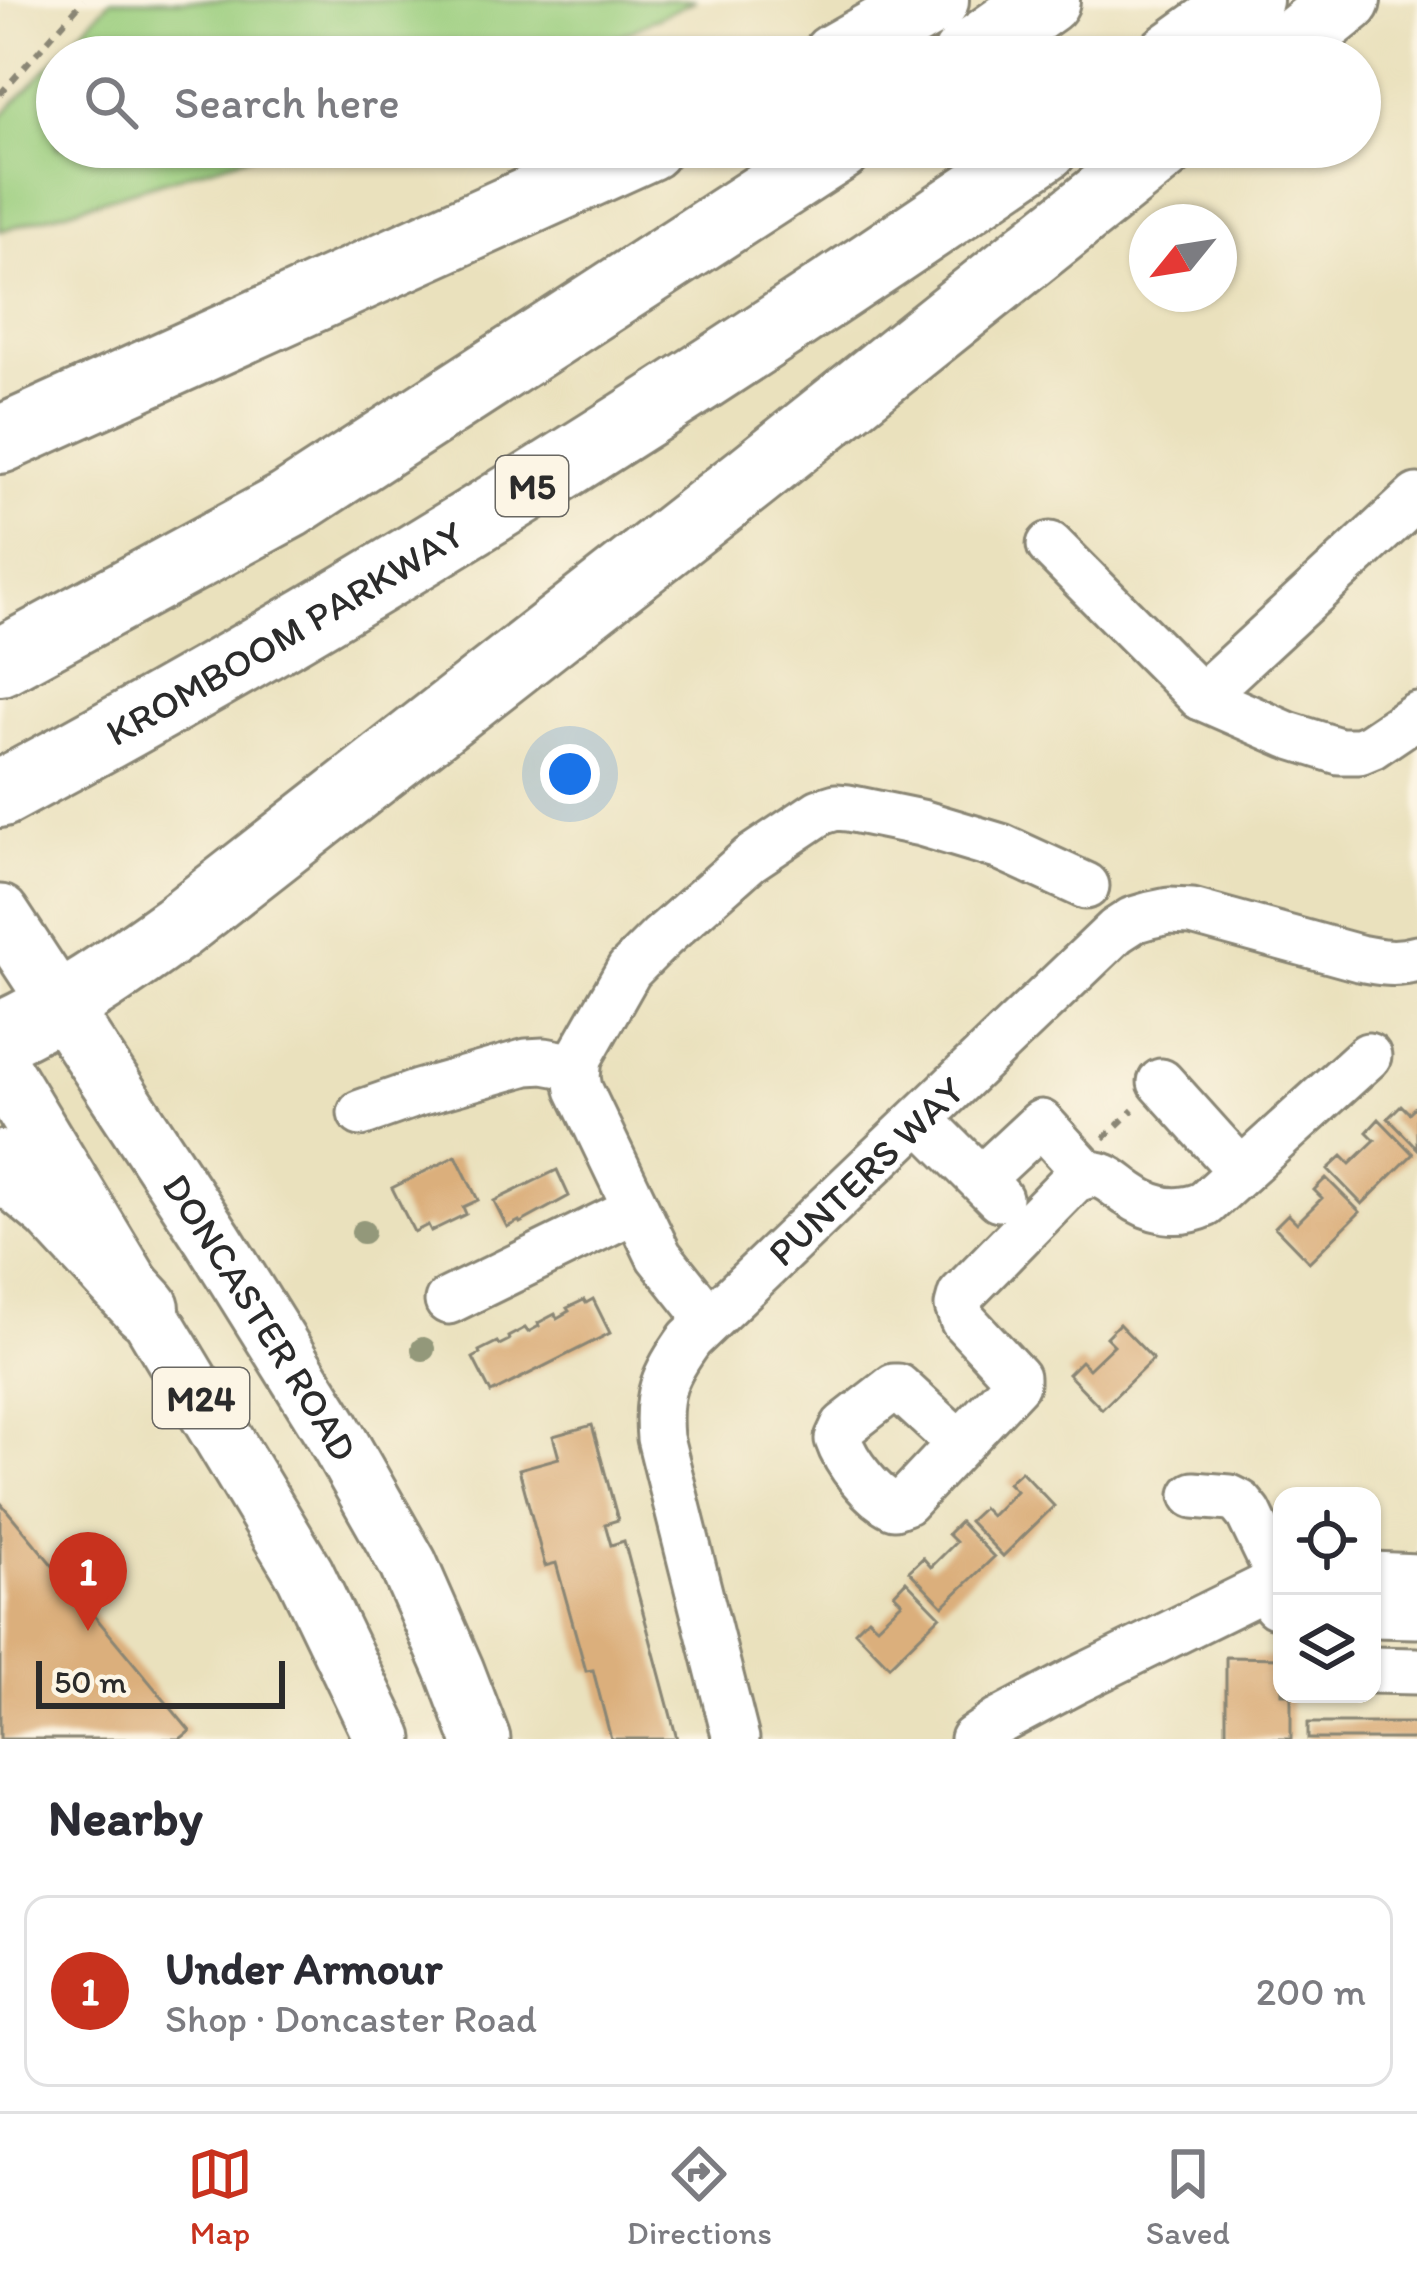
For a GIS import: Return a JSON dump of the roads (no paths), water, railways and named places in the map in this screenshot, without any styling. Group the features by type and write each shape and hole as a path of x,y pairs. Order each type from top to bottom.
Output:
{"highway":[{"path":"876,36 935,0"},
{"path":"995,36 1046,0"},
{"path":"1199,36 1250,0"},
{"path":"1302,36 1347,0"},
{"path":"4,437 601,168"},
{"path":"0,662 289,505 808,168"},
{"name":"KROMBOOM PARKWAY","path":"0,794 214,677 567,464 841,288 1015,168"},
{"path":"0,1036 110,975 176,927 1138,168"},
{"path":"0,1164 54,1209 146,1308"}],"main road":[{"name":"DONCASTER ROAD","path":"0,914 213,1239 343,1449 408,1564 482,1739"},
{"name":"M24","path":"0,1067 305,1574 384,1739"}],"street":[{"path":"1201,697 1417,497"},
{"path":"1050,545 1201,697 1339,752 1371,746 1417,716"},
{"path":"710,1319 659,1256 579,1089 579,1058 629,970 750,859 829,809 884,815 981,841 1086,886"},
{"name":"PUNTERS WAY","path":"736,1739 658,1410 670,1366 710,1319 1085,959 1133,920 1169,911 1192,912 1382,963 1417,959"},
{"path":"959,1443 1017,1382 963,1320 959,1298 1074,1180 1104,1177 1139,1202 1159,1209 1191,1210 1205,1204 1368,1056"},
{"path":"361,1114 527,1062 544,1060 577,1067"},
{"path":"1161,1082 1241,1171"},
{"path":"921,1120 1026,1226"},
{"path":"981,1179 1041,1123 1088,1175"},
{"path":"448,1301 637,1209"},
{"path":"1194,1495 1240,1503 1273,1563"},
{"path":"1381,1575 1417,1577"},
{"path":"973,1739 1076,1681 1273,1594"},
{"path":"1381,1614 1417,1615"},
{"path":"1381,1670 1417,1671"}],"place":[{"name":"Under Armour","path":"88,1631"}]}
